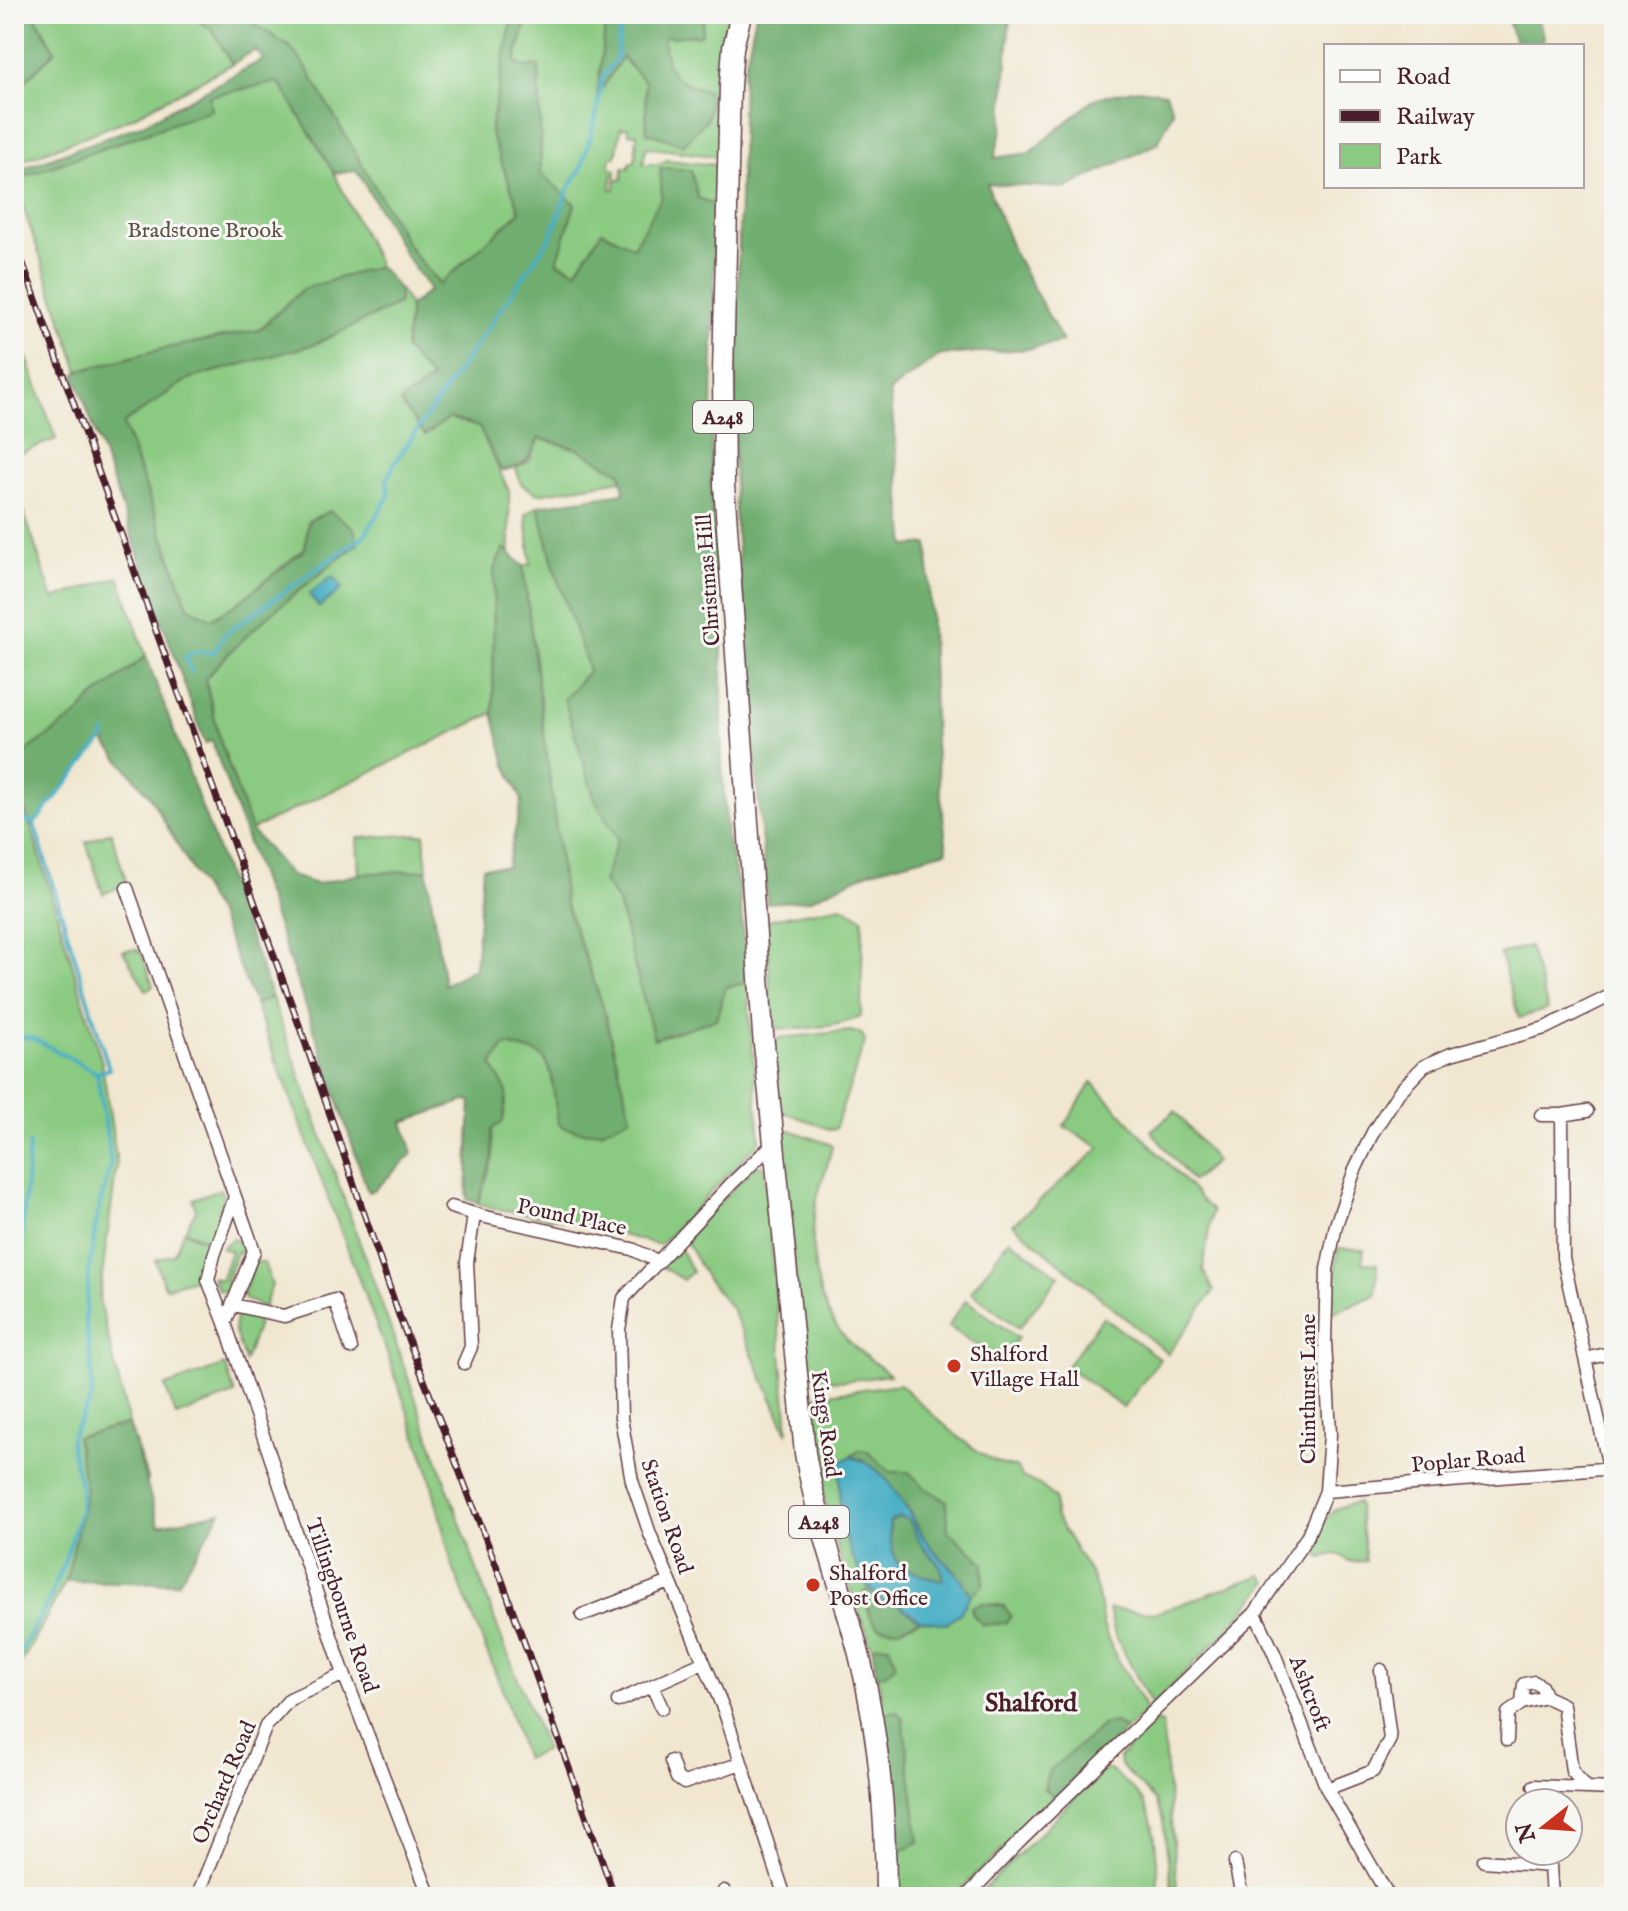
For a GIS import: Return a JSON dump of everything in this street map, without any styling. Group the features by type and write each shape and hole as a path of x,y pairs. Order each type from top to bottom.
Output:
{"main road":[{"name":"Christmas Hill","path":"741,14 733,48 730,85 724,465 763,1034 775,1142"},
{"name":"Kings Road","path":"775,1142 793,1356 805,1453 819,1520 859,1654 871,1708 881,1791 886,1897"}],"street":[{"path":"127,888 254,1251 225,1323"},
{"name":"Chinthurst Lane","path":"966,1897 1255,1613 1307,1537 1326,1491 1330,1434 1325,1342 1327,1269 1336,1225 1354,1172 1373,1132 1399,1092 1424,1066 1451,1054 1545,1028 1614,994"},
{"path":"1541,1115 1587,1111"},
{"path":"1562,1115 1563,1258 1612,1468"},
{"name":"Station Road","path":"775,1142 632,1288 622,1303 619,1388 622,1432 632,1481 645,1522 724,1710 785,1897"},
{"name":"Tillingbourne Road","path":"235,1197 208,1280 344,1674 430,1897"},
{"name":"Pound Place","path":"451,1207 474,1215 632,1249 659,1262"},
{"path":"464,1363 471,1341 467,1262 474,1215"},
{"path":"233,1305 284,1316 335,1300 351,1348"},
{"path":"1586,1359 1614,1352"},
{"name":"Poplar Road","path":"1326,1491 1612,1468"},
{"path":"582,1615 670,1582"},
{"name":"Ashcroft","path":"1255,1613 1274,1653 1327,1789 1389,1897"},
{"path":"618,1701 704,1662"},
{"path":"1327,1789 1373,1771 1390,1739 1381,1670"},
{"name":"Orchard Road","path":"197,1897 266,1726 290,1699 344,1674"},
{"path":"652,1686 662,1708"},
{"path":"1507,1740 1508,1713 1522,1703 1546,1697 1563,1705 1572,1771 1587,1788"},
{"path":"671,1761 677,1778 684,1783 741,1763"},
{"path":"1534,1786 1614,1789"},
{"path":"1484,1861 1550,1866 1552,1897"},
{"path":"1235,1862 1242,1897"}],"green space":[{"path":"14,14 34,14 55,51 21,85 14,101"},
{"path":"34,14 186,14 212,29 232,64 129,119 27,159 16,158 14,101 21,85 55,51"},
{"path":"186,14 239,14 290,47 306,67 413,253 440,284 520,212 490,132 513,14 528,14 515,62 524,67 539,66 541,173 575,204 557,262 576,271 602,231 633,247 662,197 660,168 691,170 698,198 715,205 711,489 722,643 722,765 727,836 740,895 747,983 726,987 716,1019 654,1039 618,902 603,881 618,838 595,800 564,699 589,670 555,571 538,506 624,493 621,473 578,449 539,438 525,461 501,471 479,427 449,418 425,435 400,402 432,379 405,349 410,306 430,290 404,253 357,171 334,173 279,82 209,96 211,110 14,180 14,169 141,125 264,59 255,50 232,64 212,29"},
{"path":"239,14 513,14 490,132 520,212 440,284 413,253 290,47"},
{"path":"528,14 606,16 598,95 621,57 645,82 647,132 676,79 664,60 664,37 701,35 705,14 732,14 722,62 718,157 646,147 643,164 659,164 667,160 716,165 715,205 698,198 661,168 662,197 633,248 576,271 557,261 575,204 541,173 539,66 524,67 515,63","holes":["621,128 628,128 628,133 637,134 635,162 630,162 629,168 623,168 622,180 615,179 615,189 611,189 612,176 616,176 616,170 610,169 611,157 616,157"]},
{"path":"595,14 705,14 701,35 664,37 667,62 675,76 712,93 707,119 683,145 647,132 645,82 622,57 597,97 606,16"},
{"path":"756,14 1010,14 1002,131 994,158 1029,153 1096,98 1138,89 1166,93 1173,111 1158,143 1066,188 987,184 1014,253 1063,342 1027,349 940,355 890,391 906,546 928,544 935,744 947,851 871,871 809,900 767,903 735,517 734,444 743,76"},
{"path":"1506,14 1538,14 1545,44 1515,44"},
{"name":"Bradstone Brook","path":"279,82 334,173 379,266 303,289 259,330 162,349 79,371 14,180 210,110 208,96"},
{"path":"379,266 400,290 398,304 315,344 188,379 123,424 188,606 211,619 237,604 305,549 308,521 330,511 354,528 358,544 259,625 205,679 219,737 251,830 291,876 317,884 359,874 427,870 444,985 475,968 483,867 507,867 522,800 506,765 493,713 494,569 504,548 523,566 565,902 603,1007 631,1117 598,1131 562,1127 558,1122 551,1073 544,1058 537,1053 504,1046 492,1065 507,1092 503,1122 492,1129 493,1157 478,1203 467,1199 471,1102 465,1101 403,1122 413,1153 376,1189 368,1192 212,741 205,743 75,375 79,371 162,349 259,330 303,289"},
{"path":"400,290 410,306 405,349 432,379 401,402 425,435 448,418 479,427 509,491 510,554 504,549 494,569 493,713 251,830 219,737 205,679 252,629 332,564 305,548 237,604 211,619 188,606 123,423 188,379 315,344 398,304"},
{"path":"14,322 56,439 14,456"},
{"path":"539,438 578,449 621,473 622,480 538,494 521,484 516,468 529,461"},
{"path":"14,483 53,599 119,577 146,656 88,702 80,713 14,760"},
{"path":"538,506 555,571 589,670 595,800 618,839 604,881 618,902 654,1039 716,1019 726,987 747,983 760,1141 660,1245 569,1221 492,1208 467,1199 471,1102 504,1046 537,1053 544,1058 551,1073 558,1122 562,1127 603,1132 603,1007 565,902 523,566 531,564 526,514"},
{"path":"146,656 272,998 255,1004 219,917 149,795 103,740 31,827 14,781 14,760 80,713 88,702"},
{"path":"14,781 31,827 102,1063 117,1163 99,1300 129,1424 148,1481 70,1567 66,1581 14,1676"},
{"path":"111,832 127,884 103,894 86,842"},
{"path":"424,834 427,870 359,874 357,838"},
{"path":"842,906 863,918 861,1015 820,1027 777,1028 771,1017 767,923 771,919"},
{"path":"1529,946 1548,1009 1519,1018 1500,954"},
{"path":"136,949 142,954 153,986 146,990 123,951"},
{"path":"272,998 501,1637 546,1750 525,1759 503,1692 452,1565 428,1469 388,1356 255,1004"},
{"path":"851,1031 862,1034 865,1042 835,1129 784,1112 780,1105 775,1070 779,1038"},
{"path":"1092,1082 1212,1211 1203,1270 1214,1291 1168,1354 1013,1224 1100,1148 1064,1126"},
{"path":"1175,1111 1216,1161 1192,1181 1151,1131"},
{"path":"790,1130 832,1145 817,1199 813,1234 815,1270 825,1305 848,1341 890,1375 833,1381 812,1375 804,1369 783,1145 785,1132"},
{"path":"764,1166 787,1432 732,1309 707,1279 687,1243 691,1231 755,1167"},
{"path":"221,1189 224,1199 209,1241 185,1230 196,1210 193,1199"},
{"path":"184,1231 209,1243 198,1278 165,1288 155,1260 174,1254"},
{"path":"232,1239 242,1242 246,1254 237,1252 226,1281 235,1287 228,1292 218,1290 212,1277 221,1280 231,1251 221,1248"},
{"path":"1009,1239 1059,1276 1019,1328 971,1292"},
{"path":"1338,1248 1364,1249 1362,1263 1377,1264 1376,1295 1331,1313"},
{"path":"675,1250 681,1250 692,1272 683,1280 661,1266"},
{"path":"255,1261 264,1263 272,1285 264,1307 246,1300 243,1294"},
{"path":"966,1300 1018,1338 999,1361 948,1326"},
{"path":"246,1311 261,1316 245,1361 234,1330 236,1317"},
{"path":"1103,1317 1160,1359 1123,1408 1067,1366"},
{"path":"225,1365 235,1394 176,1416 165,1386"},
{"path":"899,1384 972,1447 1003,1465 1016,1467 1022,1477 1040,1485 1055,1498 1055,1516 1092,1576 1112,1649 1145,1712 953,1897 895,1897 881,1693 872,1647 845,1575 824,1499 811,1431 810,1406 814,1396"},
{"path":"129,1424 159,1525 221,1512 178,1583 66,1581 86,1492 76,1437"},
{"path":"860,1450 868,1452 890,1472 909,1472 924,1487 947,1501 948,1531 984,1563 983,1585 971,1595 956,1573 928,1544 908,1509 863,1459 850,1457"},
{"path":"1358,1503 1366,1561 1348,1562 1336,1554 1322,1558 1307,1550 1320,1525 1332,1512"},
{"path":"899,1517 908,1519 924,1548 940,1566 943,1580 932,1581 899,1565 891,1544 890,1521"},
{"path":"1262,1575 1268,1582 1232,1625 1152,1706 1115,1635 1109,1609 1156,1613"},
{"path":"870,1589 880,1601 893,1601 920,1620 900,1629 880,1628 870,1617 864,1592"},
{"path":"983,1603 1004,1606 1011,1616 1006,1623 983,1625 973,1615 971,1607"},
{"path":"889,1646 896,1664 886,1674 877,1675 872,1647"},
{"path":"896,1711 903,1719 919,1842 904,1849 894,1846 883,1714"},
{"path":"1155,1721 1162,1723 1178,1897 1173,1897 1163,1820 1155,1800 1120,1765 1119,1758"},
{"path":"1116,1723 1126,1730 1056,1798 1044,1789 1048,1772 1104,1724"},
{"path":"1103,1770 1110,1770 1132,1788 1148,1812 1156,1848 1159,1897 976,1897"}],"water":[{"path":"333,576 342,589 319,607 309,594"},
{"path":"850,1457 876,1469 896,1491 930,1546 961,1579 971,1595 960,1613 947,1624 920,1620 894,1601 880,1601 863,1581 840,1527 838,1463","holes":["899,1517 909,1520 922,1545 939,1565 943,1580 899,1565 891,1544 890,1521"]}],"waterway":[{"path":"192,672 185,657 197,651 213,653 226,633 365,535 389,495 387,479 395,462 550,238 569,188 581,169 596,117 602,78 617,58 621,14"},
{"path":"97,1073 109,1069 34,824 105,733"},
{"path":"14,820 22,819 34,824"},
{"path":"14,953 22,977"},
{"path":"14,1035 35,1039 97,1073"},
{"path":"14,1664 50,1598 80,1511 81,1488 70,1444 92,1397 85,1320 89,1269 98,1211 111,1163 97,1073"},
{"path":"14,1395 17,1298 29,1145"}],"railway":[{"path":"14,239 303,1036 401,1321 503,1583 615,1897"}],"place":[{"name":"Shalford Village Hall","path":"954,1366"},
{"name":"Shalford Post Office","path":"813,1585"}],"district":[{"name":"Shalford","path":"1031,1702"}]}
